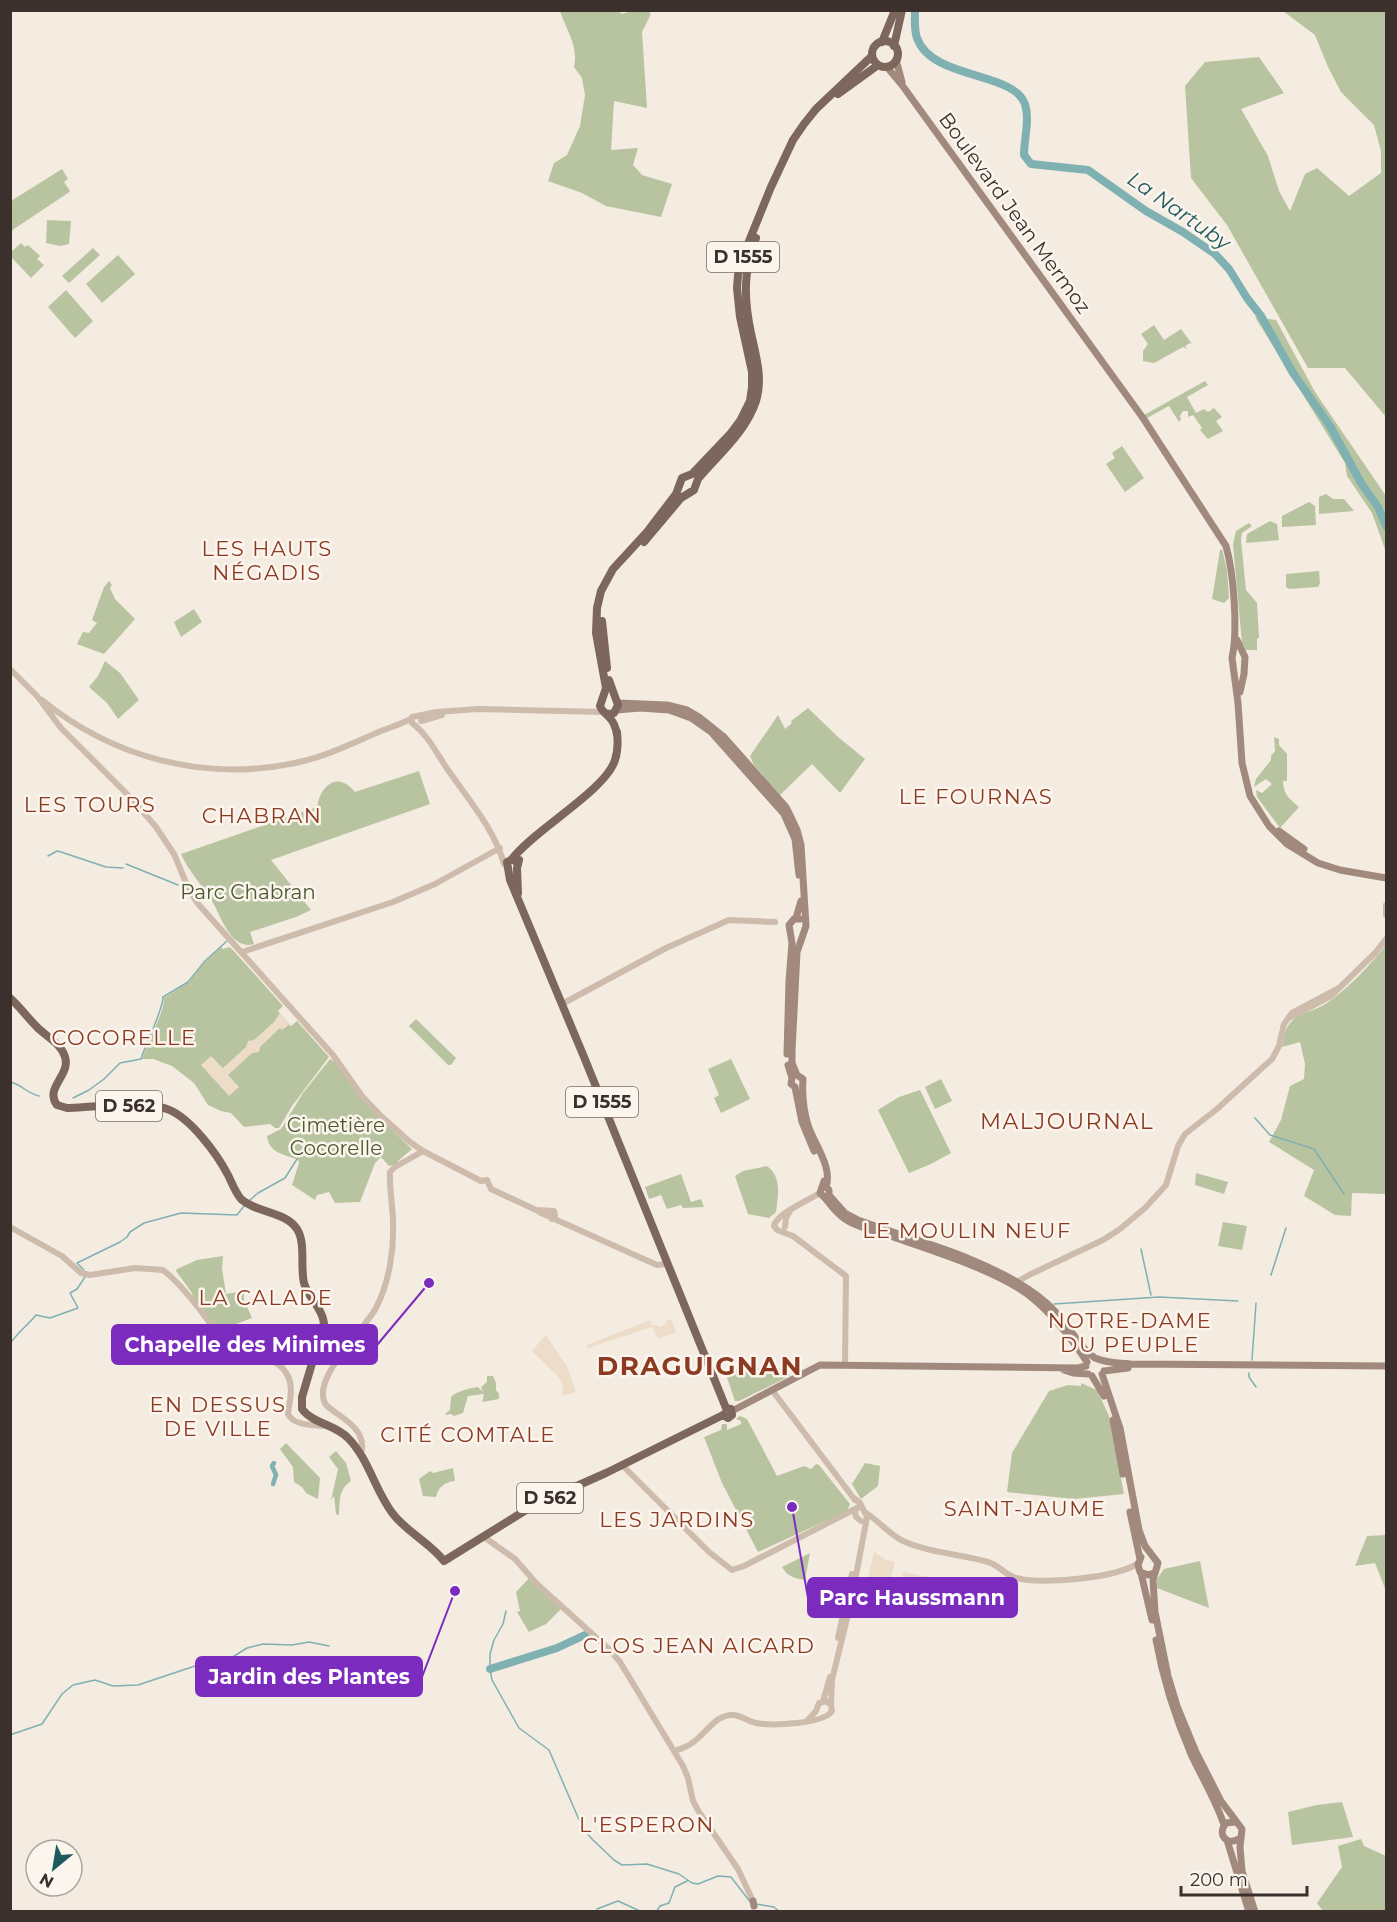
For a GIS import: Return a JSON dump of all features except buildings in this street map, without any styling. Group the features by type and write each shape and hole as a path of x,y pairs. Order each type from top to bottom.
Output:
{"main road":[{"path":"882,42 895,10"},
{"path":"894,46 902,10"},
{"path":"887,42 894,46 898,53 896,60 887,67 878,65 872,56 876,45 887,42"},
{"name":"D 1555","path":"689,477 730,433 743,416 750,401 752,372 740,317 738,275 743,256 771,187 793,140 804,124 816,109 872,56"},
{"name":"Boulevard Jean Mermoz","path":"896,60 902,85"},
{"name":"D 1555","path":"695,484 741,429 755,402 759,383 758,364 747,311 745,276 754,242 776,189 798,142 814,118 843,90 878,65"},
{"name":"Boulevard Jean Mermoz","path":"887,67 1102,360 1226,546 1238,651"},
{"path":"512,864 524,847 586,793 611,768 615,760 617,735 614,724 612,708 610,688 601,630 605,593 623,563 655,531 687,492 694,490 695,484 689,477 682,478 676,495 613,569 601,591 597,608 596,633 606,688 600,706 612,708 648,708 685,712 714,727 786,807 801,845 806,928 797,952 792,1031 794,1077"},
{"path":"679,486 687,492"},
{"path":"1238,679 1244,674 1244,655 1238,651 1232,656 1238,679 1242,763 1250,795 1269,826 1282,839 1321,864 1346,871 1386,876"},
{"path":"1234,661 1240,663 1243,661"},
{"path":"602,701 608,697 612,708"},
{"path":"685,712 716,737 784,814 796,847 801,905 796,918 789,926 792,933 787,1031 788,1062 794,1077"},
{"name":"D 1555","path":"512,864 518,897 727,1411"},
{"path":"796,918 805,922"},
{"path":"792,933 797,936 802,934"},
{"name":"D 562","path":"10,998 33,1024 59,1046 65,1056 64,1073 53,1093 57,1105 67,1108 146,1106 172,1111 197,1132 218,1158 241,1198 285,1220 297,1229 301,1241 304,1283 321,1312 324,1323 304,1389 302,1409 347,1437 359,1452 393,1514 444,1561 534,1505 621,1466 727,1411"},
{"path":"794,1077 803,1079 798,1087 809,1129 827,1172 825,1192 840,1216 850,1222 936,1251 1014,1283 1050,1314 1103,1393 1115,1427 1141,1572 1170,1699 1192,1755 1217,1804 1224,1825 1222,1834 1227,1840 1250,1911"},
{"path":"825,1192 851,1217 973,1261 1014,1283 1047,1304 1084,1347 1104,1365 1103,1372 1120,1428 1138,1530 1144,1546 1158,1563 1153,1584 1155,1612 1168,1676 1177,1706 1196,1752 1221,1801 1242,1829 1240,1838 1242,1871 1255,1911"},
{"path":"1099,1359 1131,1364 1386,1368"},
{"path":"1088,1369 1099,1359"},
{"path":"727,1411 820,1365 1081,1368 1088,1369 1097,1377 1103,1372 1120,1368 1386,1368"},
{"path":"1139,1561 1145,1555 1152,1556"},
{"path":"1141,1572 1148,1575 1155,1573"},
{"path":"1224,1825 1235,1822"},
{"path":"1227,1840 1232,1842 1240,1838"}],"street":[{"path":"10,669 37,696 61,728 131,798 168,844 177,859 188,889 199,905 333,1055 362,1096 396,1131 423,1151 481,1181 482,1186 486,1188 488,1186 657,1265 667,1264"},
{"path":"37,696 67,718 118,747 153,759 196,767 250,769 284,766 318,757 437,712 612,708"},
{"path":"579,710 590,709 602,701"},
{"path":"416,721 500,848 504,864 512,864"},
{"path":"242,952 421,891 500,848"},
{"path":"1386,904 1386,915"},
{"path":"562,1004 666,948 724,922 733,920 776,922"},
{"path":"1014,1283 1103,1240 1148,1205 1166,1185 1178,1146 1185,1134 1217,1109 1272,1059 1279,1046 1284,1024 1291,1017 1325,1001 1375,953 1386,939"},
{"path":"359,1452 363,1444 353,1426 323,1402 323,1390 327,1374 377,1306 388,1276 393,1228 391,1170 423,1151"},
{"path":"791,1210 783,1226 776,1229 774,1222 791,1210 825,1192"},
{"path":"778,1219 789,1234 846,1276 845,1365"},
{"path":"10,1227 62,1256 84,1274 135,1268 163,1270 186,1293 227,1347 266,1358 285,1370 292,1392 288,1414 292,1420 316,1425 330,1425"},
{"path":"674,1751 693,1743 725,1716 734,1715 764,1724 795,1723 824,1717 831,1713 832,1680 851,1602 864,1532 862,1515 854,1498 772,1390"},
{"path":"621,1466 709,1552 732,1570 837,1520 862,1515 879,1523 904,1541 928,1549 988,1562 1021,1580 1070,1580 1124,1570 1141,1572"},
{"path":"807,1721 823,1701 830,1677 860,1538 862,1515"},
{"path":"484,1537 515,1559 537,1584 610,1650 620,1662 674,1751 688,1778 693,1801 738,1869 754,1905"},
{"path":"1124,1570 1139,1561"},
{"path":"823,1701 831,1705"},
{"path":"816,1711 824,1717"}],"green space":[{"path":"648,10 651,14 642,32 647,108 614,101 611,150 638,148 633,165 642,175 672,184 661,217 606,206 582,193 548,181 554,163 567,155 580,126 585,95 582,78 574,67 575,52 571,38 560,11 619,11 622,14"},
{"path":"1283,11 1386,11 1386,417 1345,368 1308,368 1227,225 1191,178 1185,86 1205,62 1259,57 1284,93 1241,109 1268,156 1279,191 1290,211 1305,174 1317,168 1349,196 1381,173 1381,151 1374,125 1341,92 1315,35"},
{"path":"62,169 68,179 64,182 70,191 11,231 11,201"},
{"path":"47,220 71,221 69,244 60,246 46,243"},
{"path":"21,243 25,247 28,245 40,256 37,259 44,265 31,278 11,257 11,252"},
{"path":"93,248 100,255 69,283 62,276"},
{"path":"118,255 135,274 102,303 86,284"},
{"path":"66,290 93,321 75,338 48,307"},
{"path":"1255,317 1276,320 1315,392 1386,496 1386,552 1372,513 1347,476 1345,463"},
{"path":"1154,325 1164,340 1181,329 1192,344 1185,346 1187,349 1183,347 1154,363 1143,361 1143,351 1148,344 1141,334"},
{"path":"1205,381 1208,385 1187,397 1196,413 1204,409 1208,412 1214,408 1222,417 1216,421 1223,431 1208,439 1200,430 1202,428 1193,415 1188,417 1188,411 1183,411 1179,422 1169,406 1147,418 1144,415"},
{"path":"1122,446 1144,478 1125,492 1106,464 1115,458 1112,453"},
{"path":"1326,494 1333,499 1344,499 1354,511 1319,514 1319,497"},
{"path":"1309,502 1315,506 1316,525 1282,527 1282,516"},
{"path":"1270,521 1277,524 1279,540 1246,543 1247,534"},
{"path":"1249,523 1252,526 1242,533 1241,540 1246,590 1257,603 1259,638 1257,639 1257,650 1246,650 1242,643 1233,544 1236,531"},
{"path":"1222,549 1227,570 1229,598 1224,603 1212,599"},
{"path":"1319,571 1318,587 1289,589 1286,587 1286,574"},
{"path":"109,581 115,599 135,619 104,654 77,644 83,632 89,633 97,623 92,620 104,587"},
{"path":"194,609 202,622 181,637 174,622"},
{"path":"105,661 120,673 139,700 118,719 107,703 89,687 98,676"},
{"path":"808,708 865,759 840,793 812,764 780,795 754,765 750,756 778,715 785,729 792,723 791,721"},
{"path":"1274,737 1279,739 1279,745 1287,754 1287,781 1283,781 1285,790 1299,807 1280,828 1257,797 1256,790 1262,793 1272,784 1266,779 1254,787 1256,779 1275,751"},
{"name":"Parc Chabran","path":"419,771 430,804 271,860 311,910 250,932 254,944 246,945 239,942 228,931 212,901 181,854 317,807 322,792 331,783 342,782 355,792"},
{"path":"1386,944 1386,1194 1352,1193 1351,1216 1335,1215 1304,1196 1314,1170 1269,1142 1281,1120 1290,1086 1304,1079 1305,1064 1300,1042 1282,1047 1286,1029 1295,1018 1322,1006 1348,987"},
{"path":"221,947 232,949 283,1006 278,1011 291,1026 297,1021 329,1057 292,1106 279,1128 270,1124 244,1127 231,1113 208,1105 194,1083 172,1066 153,1059 142,1059 159,1019 164,998 189,982"},
{"path":"416,1019 456,1058 451,1065 448,1065 409,1026"},
{"name":"Cimetière Cocorelle","path":"330,1059 337,1063 387,1125 412,1149 398,1161 398,1164 389,1166 381,1157 375,1163 360,1202 335,1203 329,1192 317,1195 315,1200 292,1185 298,1160 274,1150 268,1142 267,1136 281,1129 303,1093"},
{"path":"731,1059 750,1099 721,1113 714,1098 719,1095 708,1069"},
{"path":"941,1079 952,1101 935,1109 925,1087"},
{"path":"920,1090 951,1153 909,1173 878,1110 899,1097"},
{"path":"767,1166 772,1170 778,1187 776,1212 769,1218 748,1214 735,1176 743,1171"},
{"path":"1196,1173 1228,1182 1224,1194 1195,1185"},
{"path":"681,1174 691,1202 701,1199 704,1207 683,1208 681,1205 667,1209 661,1195 649,1199 645,1187"},
{"path":"1223,1222 1247,1226 1242,1250 1218,1246"},
{"path":"223,1256 222,1269 226,1294 244,1291 244,1300 252,1318 218,1331 176,1271 197,1260"},
{"path":"787,1368 790,1376 739,1401 735,1401 724,1369"},
{"path":"487,1376 493,1376 499,1399 482,1402 484,1394 468,1396 463,1413 454,1416 445,1414 450,1410 451,1397 457,1393 478,1387 483,1392 481,1387 487,1382"},
{"path":"1081,1383 1097,1390 1109,1416 1124,1494 1074,1499 1007,1492 1012,1453 1049,1391 1068,1385 1081,1386"},
{"path":"740,1416 747,1419 777,1476 804,1466 811,1469 816,1464 819,1465 850,1504 847,1511 758,1552 722,1483 704,1437 721,1430 722,1424 727,1424 727,1430 741,1424 741,1421 736,1419"},
{"path":"286,1443 320,1478 318,1499 306,1493 294,1482 293,1467 280,1449"},
{"path":"336,1451 346,1463 351,1481 342,1492 339,1515 336,1514 334,1496 331,1500 338,1469 329,1457"},
{"path":"865,1463 880,1466 878,1486 861,1499 852,1484"},
{"path":"453,1468 455,1481 442,1486 436,1497 423,1496 419,1479 430,1471 433,1473"},
{"path":"1386,1535 1386,1591 1375,1563 1355,1566 1367,1536"},
{"path":"810,1553 805,1580 792,1576 782,1567"},
{"path":"1200,1561 1209,1608 1157,1588 1157,1579 1164,1569"},
{"path":"529,1578 561,1609 546,1624 529,1632 517,1612 520,1611 516,1592"},
{"path":"1342,1802 1353,1837 1292,1845 1288,1812"},
{"path":"1361,1839 1364,1846 1386,1856 1386,1911 1323,1911 1317,1903 1342,1867 1338,1846"}],"shaded area":[{"path":"280,1013 290,1024 282,1030 280,1028 260,1047 259,1052 252,1053 228,1075 239,1087 229,1096 201,1065 211,1056 223,1068 246,1047 248,1041 254,1040 274,1022"},
{"path":"671,1319 676,1332 658,1339 652,1327 588,1348 587,1345 650,1320 652,1326 659,1327"},
{"path":"546,1335 567,1367 576,1392 562,1396 563,1384 558,1376 532,1351"},
{"path":"874,1552 886,1560 895,1562 889,1587 867,1582"},
{"path":"903,1572 934,1578 931,1595 900,1588"}],"waterway":[{"name":"La Nartuby","path":"915,10 916,35 925,52 955,69 990,80 1018,93 1026,110 1024,155 1031,164 1088,170 1146,211 1215,254 1229,269 1261,316 1293,373 1330,426 1361,483 1378,507 1386,526"},
{"path":"48,856 57,851 106,867 123,868"},
{"path":"126,864 178,885"},
{"path":"73,1098 104,1079 120,1063 141,1059 163,997 188,982 205,961 227,941"},
{"path":"10,1082 39,1096"},
{"path":"1255,1118 1270,1135 1314,1149 1344,1194"},
{"path":"250,1200 285,1178 297,1159"},
{"path":"84,1270 77,1263 120,1242 144,1223 181,1213 237,1215 244,1206"},
{"path":"1271,1275 1286,1228"},
{"path":"1141,1249 1151,1295"},
{"path":"10,1344 36,1315 50,1318 78,1308 70,1293 77,1289 85,1277"},
{"path":"1054,1304 1159,1297 1238,1301"},
{"path":"1252,1360 1256,1303"},
{"path":"1249,1373 1256,1387"},
{"path":"273,1484 276,1475 272,1466 274,1463"},
{"path":"506,1611 490,1654 492,1680 519,1728 549,1750 583,1829 622,1865 647,1864 679,1874 692,1883 698,1884 718,1876 731,1877 751,1903"},
{"path":"490,1669 557,1648 587,1634"},
{"path":"10,1735 42,1724 62,1694 73,1685 95,1680 113,1686 138,1685 195,1666 201,1665 212,1670 247,1648 263,1644 292,1645 309,1642 329,1646"},
{"path":"656,1912 660,1906 669,1903 675,1887 687,1881"},
{"path":"597,1909 618,1901 642,1912"},
{"path":"756,1904 774,1907 780,1912"}],"place":[{"name":"Chapelle des Minimes","path":"429,1283"},
{"name":"Parc Haussmann","path":"792,1507"},
{"name":"Jardin des Plantes","path":"455,1591"}],"district":[{"name":"LES HAUTS NÉGADIS","path":"267,561"},
{"name":"LE FOURNAS","path":"976,797"},
{"name":"LES TOURS","path":"90,805"},
{"name":"CHABRAN","path":"262,816"},
{"name":"COCORELLE","path":"124,1038"},
{"name":"MALJOURNAL","path":"1067,1121"},
{"name":"LE MOULIN NEUF","path":"967,1231"},
{"name":"LA CALADE","path":"266,1298"},
{"name":"NOTRE-DAME DU PEUPLE","path":"1130,1333"},
{"name":"DRAGUIGNAN","path":"700,1366"},
{"name":"EN DESSUS DE VILLE","path":"218,1417"},
{"name":"CITÉ COMTALE","path":"468,1435"},
{"name":"SAINT-JAUME","path":"1025,1509"},
{"name":"LES JARDINS","path":"677,1520"},
{"name":"CLOS JEAN AICARD","path":"699,1646"},
{"name":"L'ESPERON","path":"647,1825"}]}
